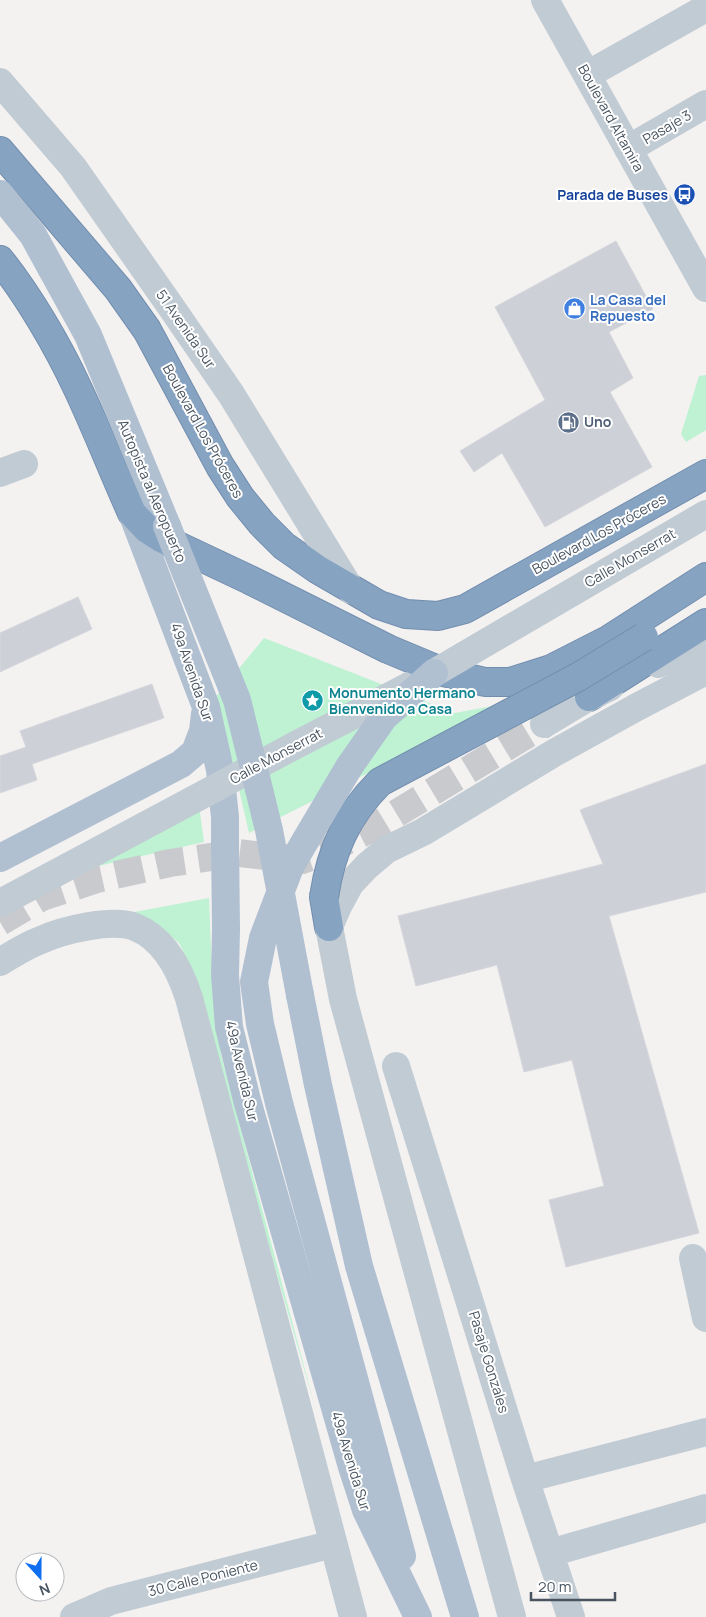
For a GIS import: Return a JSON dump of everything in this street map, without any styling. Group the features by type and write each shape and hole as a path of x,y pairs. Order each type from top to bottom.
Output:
{"highway":[{"name":"Boulevard Los Próceres","path":"0,151 118,289 147,330 220,466 240,497 262,524 284,546 317,569 379,605 406,614 438,616 465,608 706,474"},
{"path":"0,260 12,275 76,385 132,513 147,530 388,649 442,672 485,682 510,682 551,668 608,640 706,578"},
{"path":"329,927 324,897 331,861 346,826 362,800 380,782 578,677 706,597"},
{"path":"589,697 706,623"}],"main road":[{"name":"Autopista al Aeropuerto","path":"0,194 33,235 80,321 168,526 237,700 264,806 318,1085 359,1266 465,1617"},
{"name":"49a Avenida Sur","path":"132,513 206,707 220,770 225,817 225,975 229,1028 247,1100 366,1510 417,1614"},
{"path":"417,1614 278,1103 260,1024 254,982 263,938 290,868 304,842 349,767 384,717 434,673"},
{"path":"0,858 181,764 195,752 204,731 206,707"}],"street":[{"name":"Boulevard Altamira","path":"545,0 628,149 702,272"},
{"path":"587,75 706,8"},
{"name":"51 Avenida Sur","path":"0,82 73,167 169,304 231,394 352,590"},
{"name":"Pasaje 3","path":"628,149 706,104"},
{"name":"Calle Monserrat","path":"0,902 434,673 706,514"},
{"path":"544,724 589,697 706,642"},
{"path":"512,1617 343,999 329,927 350,884 386,850 423,832 620,716 706,671"},
{"path":"0,962 40,940 63,932 100,924 117,924 134,926 152,938 176,964 192,1008 353,1617"},
{"name":"Pasaje Gonzales","path":"396,1066 570,1617"},
{"path":"693,1258 706,1318"},
{"path":"525,1479 706,1432"},
{"path":"550,1554 706,1508"},
{"name":"30 Calle Poniente","path":"74,1617 111,1601 333,1544"}],"green space":[{"path":"706,375 706,430 686,442 681,434 699,376"},
{"path":"264,638 455,713 514,702 249,833 233,763 213,700"},
{"path":"199,805 204,842 76,871"},
{"path":"209,898 213,995 221,1055 316,1411 187,959 179,943 163,930 129,913"}],"building":[{"path":"616,241 653,309 609,332 633,378 610,392 652,467 545,527 502,453 474,472 460,451 545,400 495,307"},
{"path":"78,597 92,629 0,672 0,633"},
{"path":"152,684 164,718 32,764 37,780 0,793 0,756 26,747 20,731"},
{"path":"706,764 706,892 609,916 699,1233 566,1267 549,1200 604,1186 572,1060 524,1072 497,965 416,986 398,916 603,864 580,810"}],"tunnel":[{"path":"0,922 42,897 97,879 170,863 238,853 302,860 324,852 374,827 544,724"}],"place":[{"name":"Parada de Buses","path":"684,195"},
{"name":"La Casa del Repuesto","path":"574,308"},
{"name":"Uno","path":"568,422"},
{"name":"Monumento Hermano Bienvenido a Casa","path":"313,701"}]}
